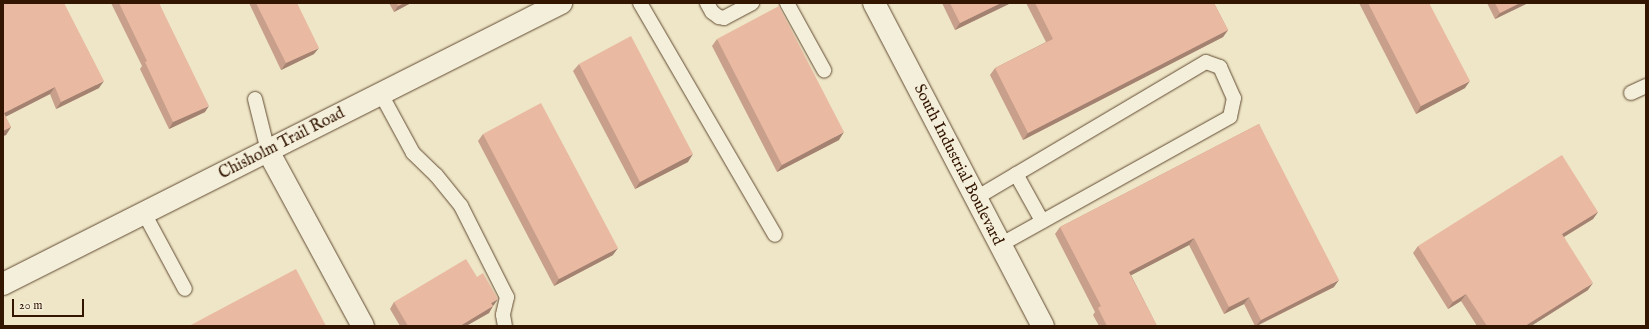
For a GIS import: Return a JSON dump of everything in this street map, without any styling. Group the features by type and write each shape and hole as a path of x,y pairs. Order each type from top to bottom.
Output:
{"street":[{"name":"Chisholm Trail Road","path":"3,284 562,3"},
{"name":"South Industrial Boulevard","path":"874,3 1043,326"},
{"path":"268,151 363,326"}],"lane":[{"path":"640,3 775,235"},
{"path":"707,3 712,12 719,17 724,18 752,3"},
{"path":"788,3 824,70"},
{"path":"976,198 1206,62 1220,67 1234,98 1230,116 1000,245"},
{"path":"1632,93 1646,86"},
{"path":"380,94 413,153 436,176 462,206 507,297 503,315 505,326"},
{"path":"255,99 268,151"},
{"path":"1016,174 1042,221"},
{"path":"144,213 185,289"}],"building":[{"path":"3,3 64,3 104,81 61,102 55,87 4,113 11,127 3,131"},
{"path":"119,3 159,3 209,106 173,122 145,62 147,61"},
{"path":"256,3 297,3 319,48 286,63"},
{"path":"397,3 404,3 398,6"},
{"path":"950,3 1001,3 960,23"},
{"path":"1035,3 1214,3 1228,30 1028,133 995,68 1053,39"},
{"path":"1368,3 1429,3 1470,81 1421,106"},
{"path":"1495,3 1520,3 1500,13"},
{"path":"779,6 844,132 782,165 717,39"},
{"path":"631,36 693,154 640,182 579,64"},
{"path":"541,103 618,248 559,279 483,134"},
{"path":"1259,124 1339,280 1261,320 1249,297 1229,307 1194,238 1129,272 1157,326 1107,326 1098,308 1101,306 1060,227"},
{"path":"1562,155 1598,212 1562,234 1593,283 1525,326 1487,326 1466,294 1453,302 1418,246"},
{"path":"466,259 477,277 483,273 498,299 491,303 493,306 460,326 408,326 394,302"},
{"path":"296,269 326,326 189,326"}]}
